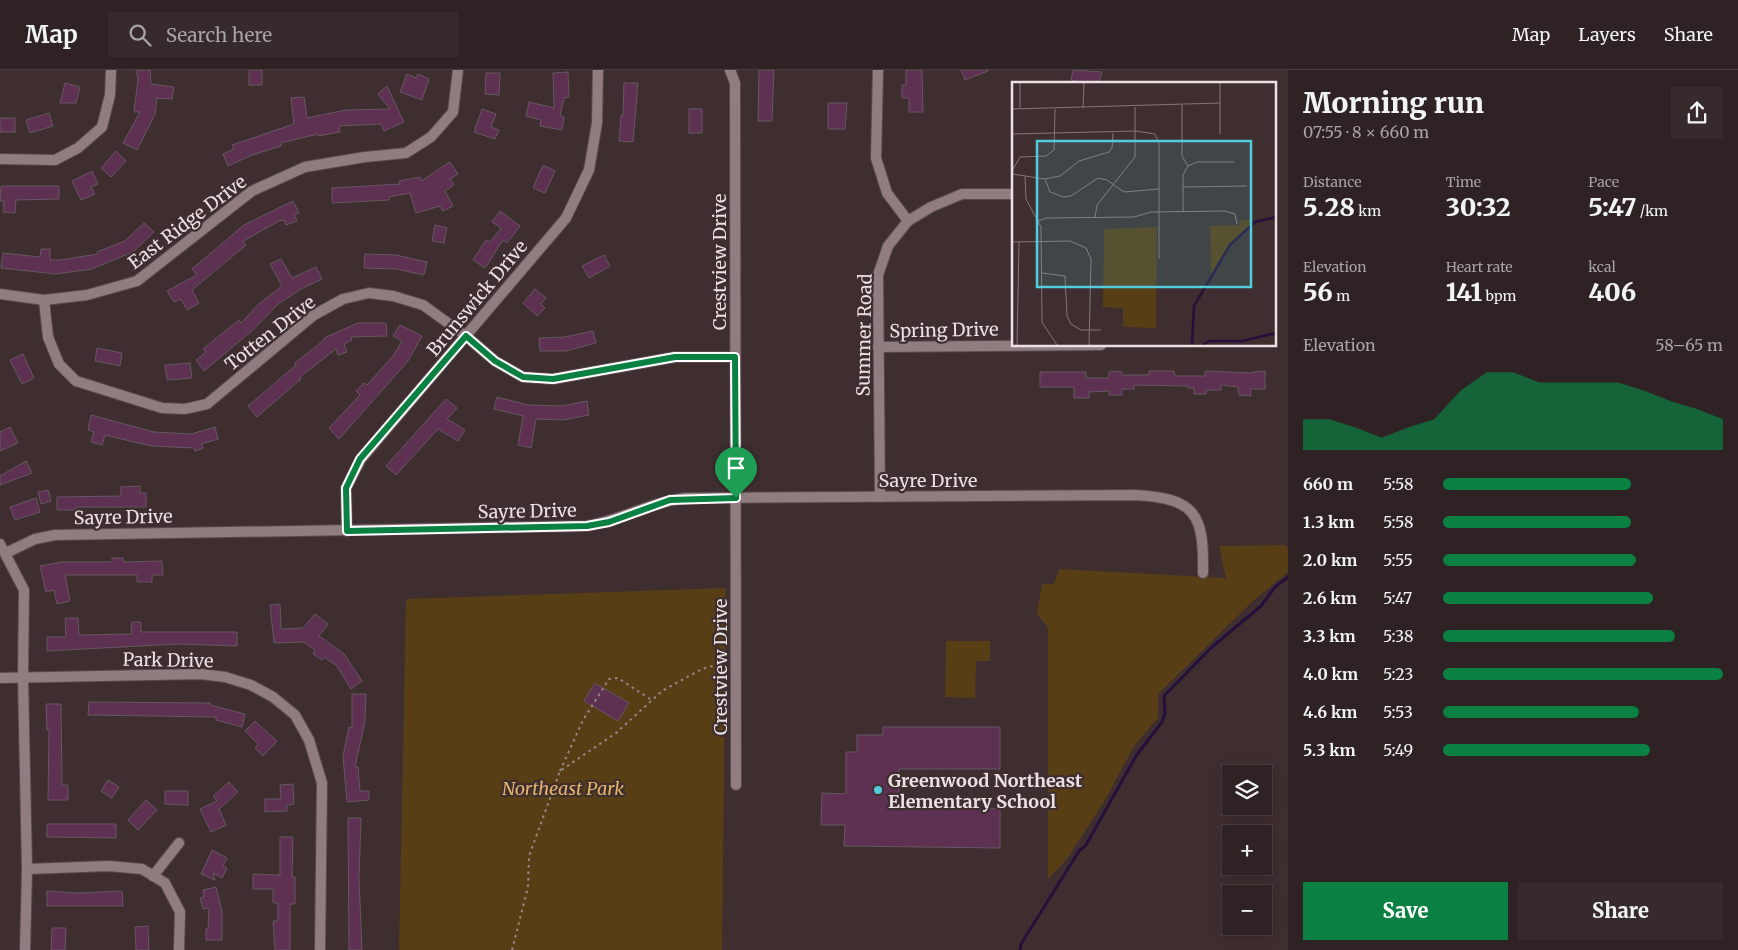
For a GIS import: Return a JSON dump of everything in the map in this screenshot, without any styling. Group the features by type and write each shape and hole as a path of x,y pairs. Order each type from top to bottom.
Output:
{"street":[{"path":"0,159 55,160 78,148 102,127 110,95 111,70"},
{"name":"East Ridge Drive","path":"0,294 44,300 87,295 137,281 252,191 306,167 365,157 406,153 431,137 453,112 458,70"},
{"name":"Brunswick Drive","path":"347,531 346,488 360,459 566,218 588,170 597,122 598,70"},
{"name":"Crestview Drive","path":"730,70 735,83 736,785"},
{"path":"878,70 876,158 886,193 908,221 931,207 962,194 1012,194"},
{"name":"Summer Road","path":"880,497 878,274 888,246 908,221"},
{"name":"Totten Drive","path":"44,300 48,337 60,364 76,381 162,408 185,409 207,404 314,315 343,299 369,293 393,296 423,305 466,336 495,361 523,377 553,379 675,357 735,357"},
{"name":"Spring Drive","path":"878,347 1012,346"},
{"name":"Sayre Drive","path":"6,553 35,539 55,535 577,527 609,522 670,500 1134,495 1165,498 1189,510 1199,523 1204,543 1203,573"},
{"path":"0,544 24,590 23,677 27,869 25,950"},
{"name":"Park Drive","path":"0,678 200,674 225,677 258,689 273,697 295,715 309,740 322,783 320,950"},
{"path":"153,876 179,843"},
{"path":"27,869 109,866 142,869 165,883 180,912 179,950"}],"path":[{"path":"560,771 616,733 650,699 707,667 721,662 736,661"},
{"path":"512,950 528,886 529,856 554,793 560,771 583,720 609,678 618,678 650,699"},
{"path":"554,793 570,794"}],"green space":[{"path":"1285,545 1288,549 1288,572 1253,601 1158,694 1158,718 1134,746 1105,800 1067,859 1048,879 1048,627 1037,614 1042,584 1054,584 1059,569 1226,578 1219,546"},
{"name":"Northeast Park","path":"726,588 722,950 399,950 406,599"},
{"path":"946,641 990,641 990,661 976,661 975,698 945,697"}],"building":[{"path":"136,70 150,70 151,84 174,87 172,99 157,98 155,114 137,150 123,143 140,112 134,112 138,79"},
{"path":"249,70 262,70 262,85 249,85"},
{"path":"759,70 774,70 772,121 758,121"},
{"path":"906,70 922,70 923,112 909,112 909,98 902,98 902,85 906,85"},
{"path":"961,70 988,70 988,71 965,80"},
{"path":"1073,70 1102,72 1099,82 1071,80"},
{"path":"568,72 569,97 564,98 560,116 564,117 562,130 540,126 541,120 526,116 529,102 554,108 553,73"},
{"path":"486,73 500,73 499,95 485,94"},
{"path":"407,74 416,78 418,74 429,79 422,100 400,92"},
{"path":"65,83 80,87 76,103 60,103"},
{"path":"624,83 638,83 633,142 619,141 621,115 623,116"},
{"path":"387,86 404,122 384,131 381,124 339,126 340,132 318,136 318,134 281,143 281,146 252,155 228,166 223,154 234,149 232,145 294,124 291,98 304,97 307,118 346,110 390,109 378,94"},
{"path":"828,103 847,103 845,129 828,129"},
{"path":"482,109 496,114 491,127 499,130 495,139 474,132"},
{"path":"689,109 702,109 702,133 689,133"},
{"path":"49,113 53,126 30,133 26,120"},
{"path":"0,118 15,118 15,132 0,132"},
{"path":"116,151 126,161 111,177 101,168"},
{"path":"450,162 458,174 450,179 454,185 445,191 453,206 443,211 440,206 416,213 410,193 389,197 389,200 332,203 332,188 400,184 399,181 420,177 421,181"},
{"path":"543,165 555,171 545,193 533,188"},
{"path":"92,171 98,184 91,187 95,194 81,200 72,181"},
{"path":"1,186 59,186 59,199 16,200 15,213 3,212 4,201 0,201"},
{"path":"293,201 299,213 294,215 297,221 286,225 284,220 279,221 243,241 246,245 192,290 199,303 187,310 181,299 174,302 167,291 197,275 192,269 244,225"},
{"path":"500,211 520,226 507,243 503,240 485,268 473,260 486,240 490,242 501,228 492,222"},
{"path":"144,223 154,232 133,252 92,269 56,274 1,268 3,253 40,257 41,249 50,249 50,260 98,254 97,252 125,241"},
{"path":"435,225 447,228 444,243 432,241"},
{"path":"365,254 396,255 427,262 424,275 396,269 364,268"},
{"path":"604,255 610,266 589,278 582,266"},
{"path":"281,259 292,278 316,267 322,279 301,289 278,304 254,329 204,371 196,360 206,352 203,349 239,320 241,323 260,303 282,286 270,264"},
{"path":"535,289 546,298 541,304 545,308 537,316 523,303"},
{"path":"358,323 386,323 387,336 351,337 352,340 344,344 347,352 338,355 336,349 300,377 301,379 257,417 248,406 324,338"},
{"path":"400,325 422,336 408,361 339,439 329,428 360,395 356,391 364,383 367,385 394,355 402,341 393,336"},
{"path":"593,331 596,343 566,351 540,351 539,338 565,337"},
{"path":"97,348 122,353 120,366 95,361"},
{"path":"23,354 34,378 22,384 10,360"},
{"path":"190,363 192,378 167,380 165,365"},
{"path":"1109,371 1122,372 1122,375 1149,375 1149,371 1174,371 1175,376 1205,376 1205,371 1252,373 1265,371 1265,389 1250,389 1251,396 1239,395 1238,387 1221,385 1221,390 1206,390 1206,394 1194,394 1194,388 1188,388 1188,386 1134,385 1134,389 1122,389 1122,395 1109,395 1109,391 1089,392 1089,398 1074,398 1074,387 1040,387 1040,372 1086,372 1086,378 1109,378"},
{"path":"497,397 528,405 562,406 587,401 589,415 563,420 536,419 531,448 518,445 523,416 494,409"},
{"path":"446,399 457,408 447,419 465,430 458,441 438,429 396,475 386,466"},
{"path":"91,415 154,432 191,434 215,427 218,439 201,444 203,448 195,451 194,448 151,446 105,435 102,445 91,442 94,432 88,430"},
{"path":"10,427 18,443 0,451 0,432"},
{"path":"26,461 32,473 0,485 0,476"},
{"path":"140,486 140,493 146,493 146,507 76,507 76,510 57,510 57,497 121,496 121,487"},
{"path":"48,490 51,501 41,504 38,492"},
{"path":"36,498 40,512 15,520 10,507"},
{"path":"112,558 123,558 123,562 162,561 163,575 152,575 152,582 137,582 137,575 65,575 70,601 57,604 54,590 46,592 40,566 62,562 112,562"},
{"path":"280,604 281,629 303,628 315,614 328,624 319,636 344,654 362,681 351,689 336,665 324,657 322,660 313,654 315,650 303,642 274,643 270,605"},
{"path":"65,618 78,618 79,635 131,634 132,622 141,622 141,632 237,632 237,646 177,644 47,651 47,637 66,637"},
{"path":"595,683 629,703 618,721 584,701"},
{"path":"352,694 366,694 365,721 355,767 358,767 360,791 369,791 369,800 347,802 343,756 349,727 352,728"},
{"path":"89,702 210,703 210,705 245,714 242,727 216,720 216,717 88,715"},
{"path":"46,704 61,704 62,785 68,785 68,800 48,800 49,730 47,730"},
{"path":"255,721 277,741 263,756 255,748 258,744 245,731"},
{"name":"Greenwood Northeast Elementary School","path":"883,727 1000,727 1000,769 899,769 899,807 1000,809 1000,848 844,846 845,825 821,825 822,793 846,794 846,752 857,752 857,735 883,735"},
{"path":"108,780 119,787 112,798 101,791"},
{"path":"229,782 238,792 219,809 226,825 211,832 200,809 217,801 213,796"},
{"path":"293,784 294,804 287,805 287,811 265,812 265,799 281,799 280,785"},
{"path":"165,791 188,791 188,805 165,804"},
{"path":"146,800 157,810 138,830 128,820"},
{"path":"348,818 361,818 359,878 362,950 349,950"},
{"path":"47,824 116,824 116,838 47,837"},
{"path":"280,837 293,837 292,877 295,877 295,904 290,904 290,950 275,950 273,921 278,921 278,903 273,903 273,889 253,889 253,874 280,875"},
{"path":"212,850 227,858 223,866 227,868 222,878 213,873 215,880 201,874"},
{"path":"216,887 222,911 222,940 206,940 209,908 203,909 200,898 204,897 203,890"},
{"path":"47,891 79,893 122,891 123,906 47,906"},
{"path":"148,926 149,950 136,950 135,927"},
{"path":"52,928 66,928 65,950 51,950"}],"waterway":[{"path":"1020,950 1021,944 1079,851 1086,845 1136,756 1162,722 1165,713 1164,696 1212,647 1261,606 1276,586 1288,577"}],"place":[{"name":"Greenwood Northeast Elementary School","path":"878,790"}],"route":[{"path":"466,336 495,361 523,377 553,379 675,357 735,357 736,498 685,498 670,500 660,502 609,522 567,528 347,531 346,488 360,459 466,336"}]}
